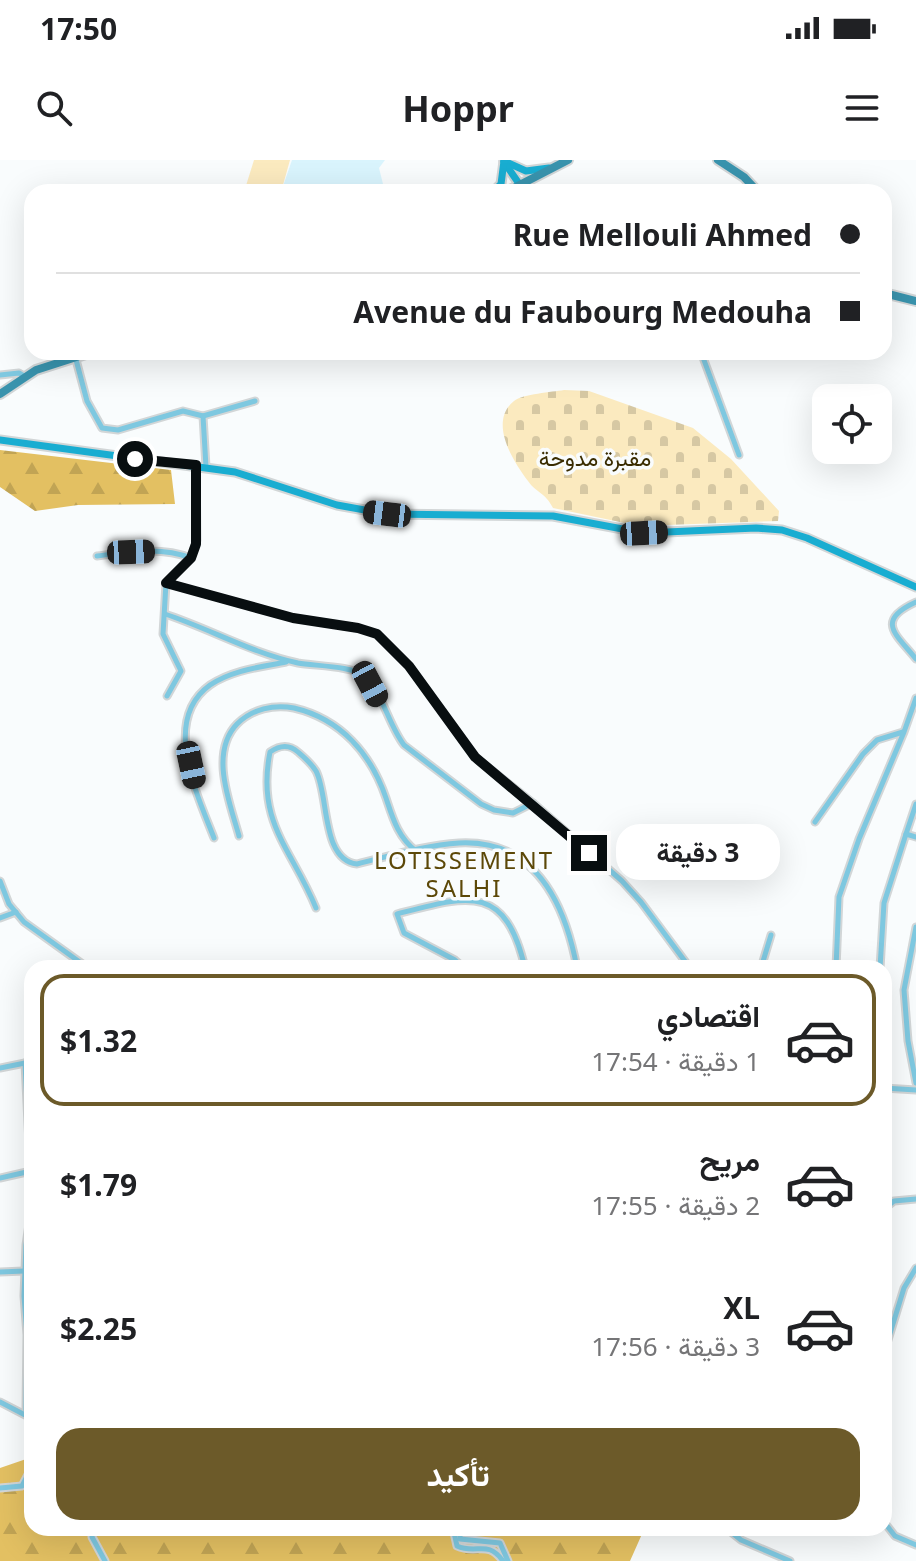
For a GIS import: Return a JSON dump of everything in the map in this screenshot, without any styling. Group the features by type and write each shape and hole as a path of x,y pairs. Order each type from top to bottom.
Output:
{"main road":[{"path":"522,184 568,160"},
{"path":"718,160 751,184"},
{"path":"892,295 916,301"},
{"path":"0,394 24,376 65,360"}],"street":[{"path":"503,160 526,171 551,168"},
{"path":"503,160 519,184"},
{"path":"501,184 503,160"},
{"path":"76,360 87,401 102,428 118,430 183,411 203,416 255,401"},
{"path":"704,360 739,455"},
{"path":"0,375 19,373 24,376"},
{"path":"203,416 206,467"},
{"path":"0,440 196,465 268,481 337,505 387,514 553,516 644,533 756,528 782,530 807,538 916,587"},
{"path":"167,696 181,671 163,634 166,583 191,558 197,540 196,465"},
{"path":"97,556 175,551 191,558"},
{"path":"166,583 293,618 377,634 409,666 475,757 622,881 684,960"},
{"path":"916,602 898,613 891,625 892,632 916,659"},
{"path":"165,614 272,657 323,668 348,669 364,676 404,745 481,804 502,813 513,813 533,803"},
{"path":"214,838 196,791 184,739 192,705 211,685 224,678 291,661"},
{"path":"836,960 839,897 916,698"},
{"path":"239,836 223,765 227,736 242,719 279,705 332,724 358,744 376,771 402,838 416,851"},
{"path":"815,822 870,747 885,736 904,732"},
{"path":"316,908 273,825 268,804 268,761 270,752 277,747 293,747 317,772 329,832 340,855 348,862 357,864 455,844 473,844 508,853 532,867 547,884 573,945 576,960"},
{"path":"880,960 884,903 916,804"},
{"path":"906,834 916,837"},
{"path":"0,881 9,904 24,922 77,960"},
{"path":"455,960 404,933 397,914 452,900 491,905 510,924 523,960"},
{"path":"0,918 16,912"},
{"path":"916,927 904,990 908,1041 916,1083"},
{"path":"763,960 771,935"},
{"path":"0,1068 24,1064"},
{"path":"892,1088 916,1090"},
{"path":"0,1178 24,1173"},
{"path":"892,1203 916,1199"},
{"path":"892,1321 904,1288 916,1268"},
{"path":"0,1272 24,1271 24,1296"},
{"path":"0,1402 24,1415"},
{"path":"0,1488 22,1486 24,1482"},
{"path":"892,1532 916,1545"},
{"path":"92,1536 105,1561"},
{"path":"455,1536 457,1546 463,1549 495,1550 506,1561"},
{"path":"460,1536 460,1539 500,1543 506,1561"},
{"path":"736,1536 790,1561"}],"shaded area":[{"path":"292,160 385,160 379,168 383,184 284,184"}],"green space":[{"path":"254,160 290,160 283,184 246,184"},
{"name":"مقبرة مدوحة","path":"564,390 589,391 693,428 731,459 779,511 778,521 639,526 553,508 516,463 506,441 503,420 507,410 518,399"},
{"path":"0,450 171,470 175,504 78,505 35,511 0,487"},
{"path":"24,1460 24,1536 641,1536 630,1561 0,1561 0,1468"}],"district":[{"name":"LOTISSEMENT SALHI","path":"464,873"}],"route":[{"path":"135,459 196,465 196,544 191,558 166,583 293,618 377,634 409,666 475,757 589,853"}]}
